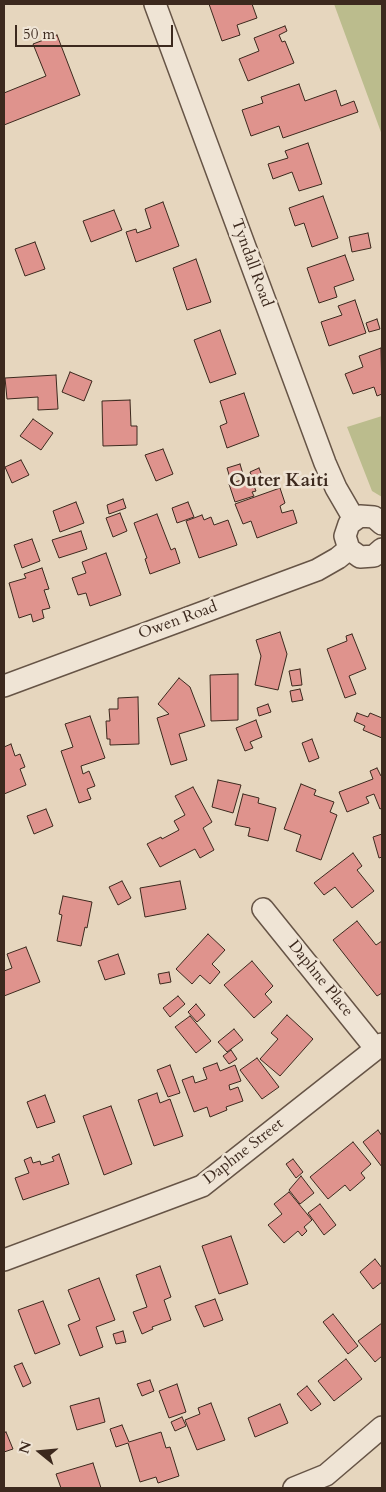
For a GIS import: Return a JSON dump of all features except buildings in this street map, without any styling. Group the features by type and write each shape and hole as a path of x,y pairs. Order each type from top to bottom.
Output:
{"street":[{"name":"Tyndall Road","path":"155,4 325,463 336,488 354,519"},
{"path":"382,524 374,517 367,516 354,519 349,524 345,536 349,549 354,554 367,557 374,556 382,549"},
{"name":"Owen Road","path":"4,686 317,570 349,549"},
{"name":"Daphne Place","path":"263,910 379,1046"},
{"name":"Daphne Street","path":"4,1260 202,1186 379,1046"},
{"path":"294,1488 326,1475 382,1427"}],"green space":[{"path":"334,4 382,4 382,135"},
{"path":"382,416 382,497 372,491 347,427"}],"district":[{"name":"Outer Kaiti","path":"279,482"}]}
